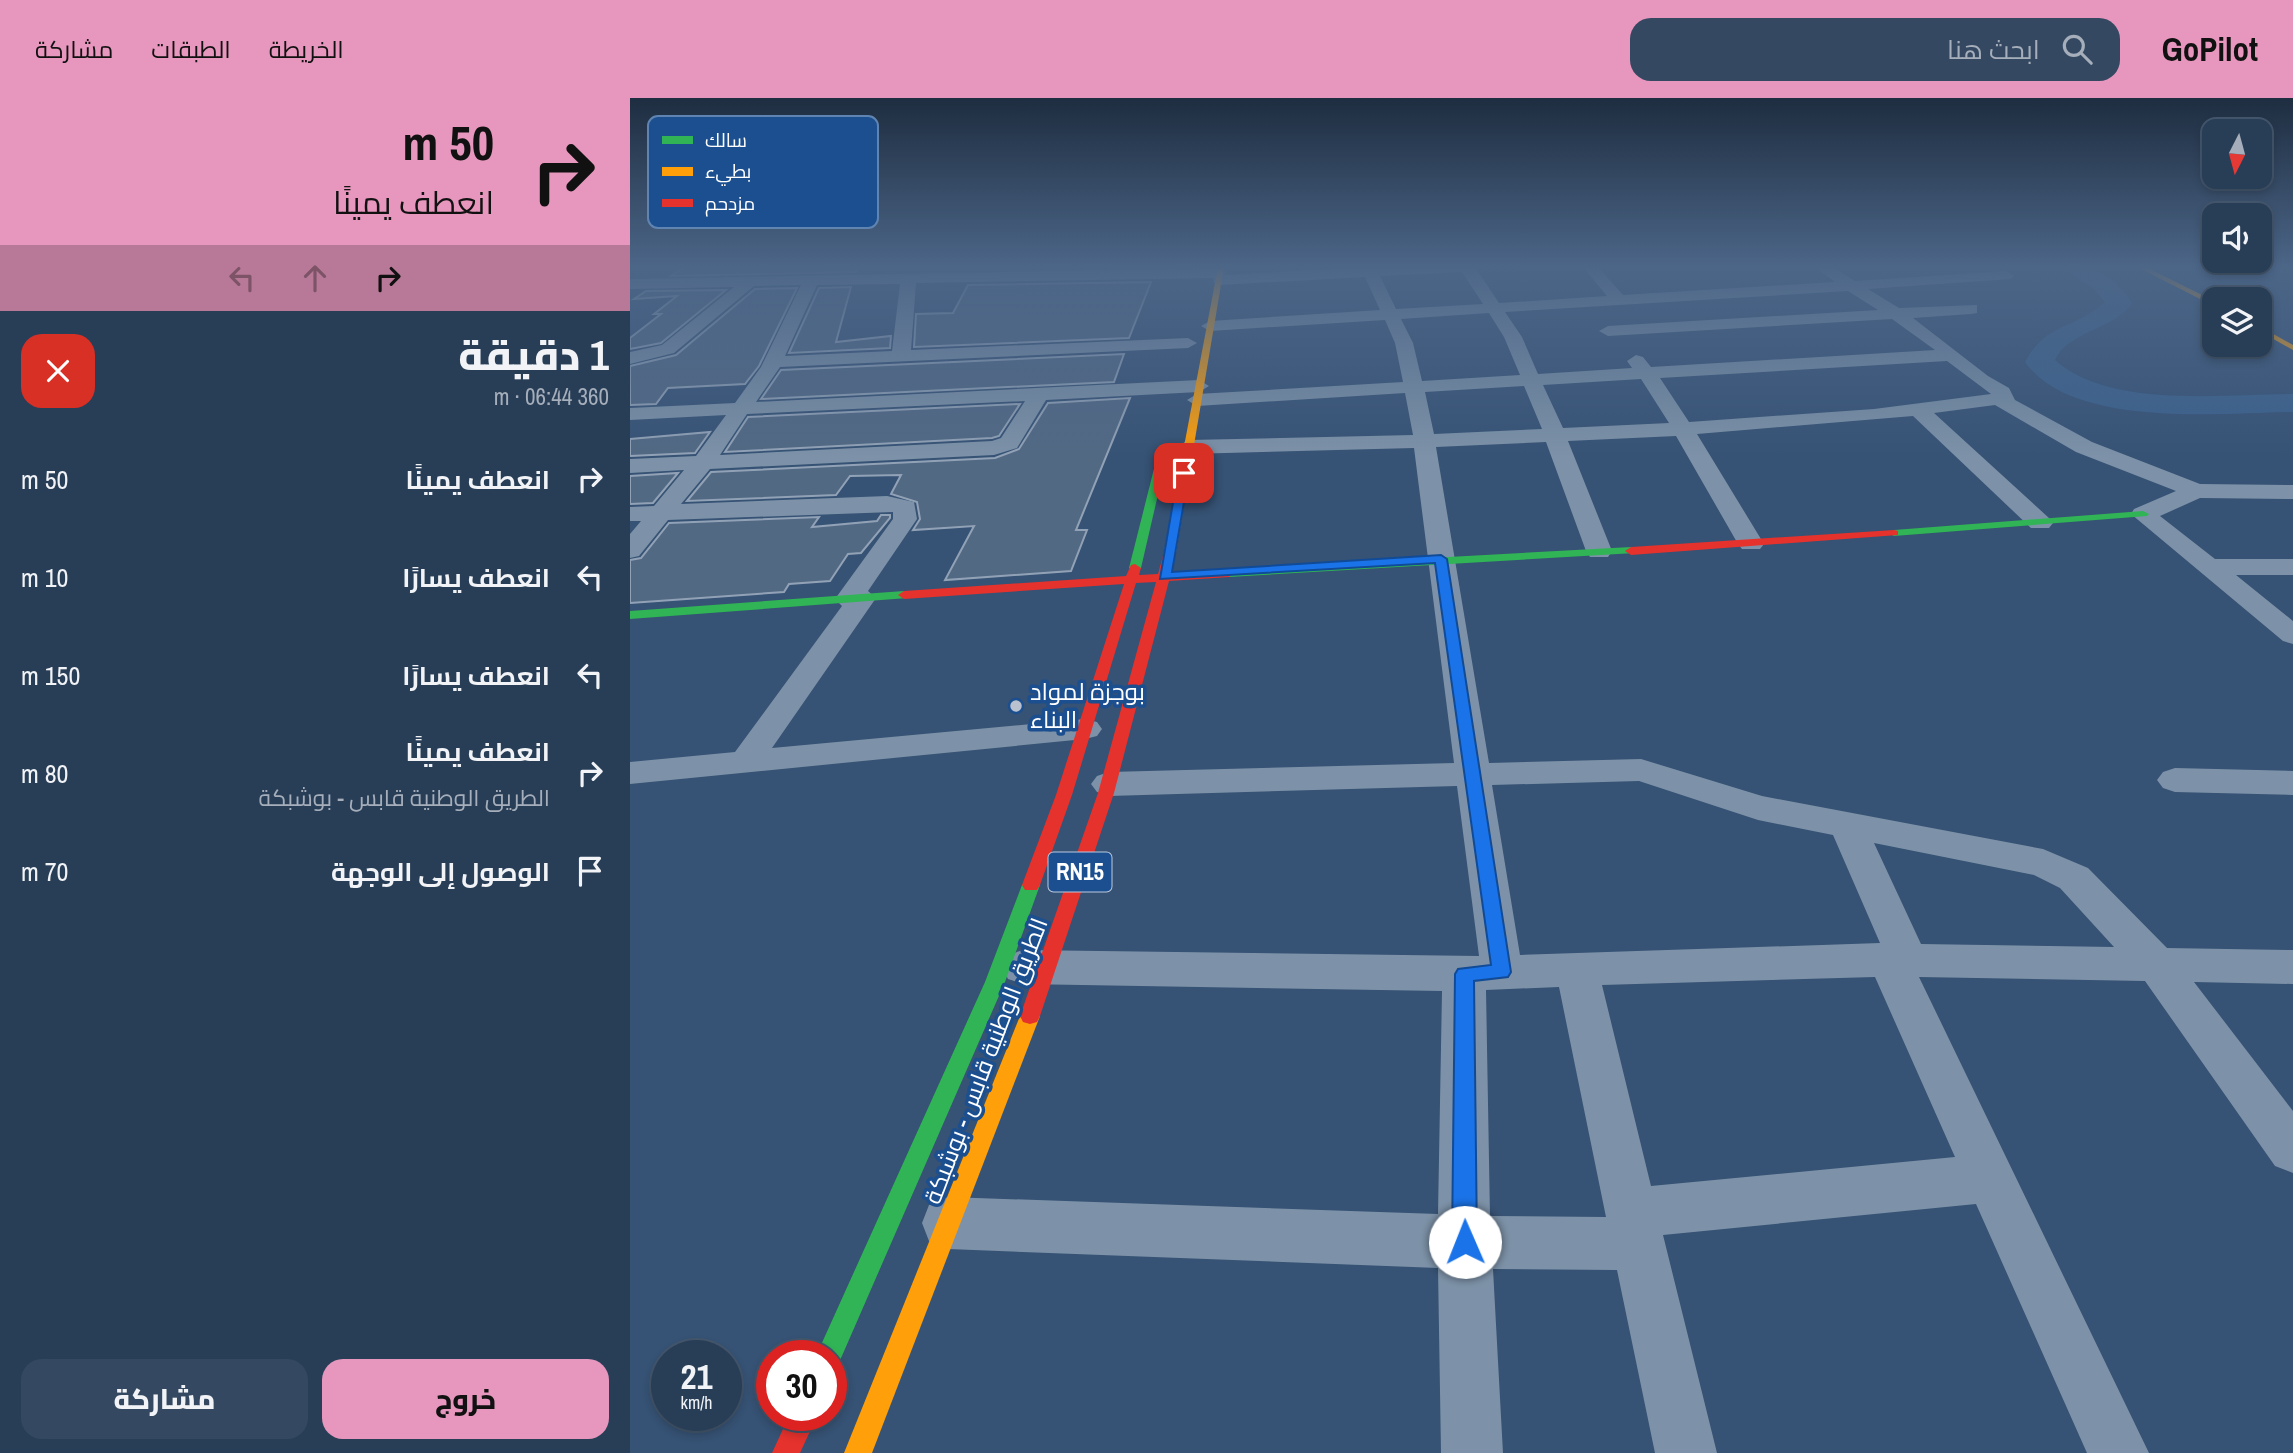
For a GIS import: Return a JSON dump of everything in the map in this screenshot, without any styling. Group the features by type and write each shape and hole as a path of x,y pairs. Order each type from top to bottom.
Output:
{"main road":[{"name":"الطريق الوطنية قابس - بوشبكة","path":"858,1453 1049,967 1109,784 1165,576 1209,330"},
{"path":"2272,336 2293,348"},
{"path":"1176,394 1190,337"},
{"name":"الطريق الوطنية قابس - بوشبكة","path":"836,1340 1000,967 1064,795 1132,579 1169,426"},
{"path":"630,615 1165,576 1751,544 2143,514"},
{"path":"786,1453 796,1431"}],"street":[{"path":"630,358 668,349 689,330"},
{"path":"630,550 704,461 774,362 789,330"},
{"path":"901,356 903,330"},
{"path":"1398,330 1404,343 1424,441 1473,776 1483,973 1465,1242 1472,1453"},
{"path":"1509,330 1554,433 1599,551"},
{"path":"1608,331 1620,330"},
{"path":"1188,447 1424,441 1681,429 1917,410 2000,400 2006,396 1918,330"},
{"path":"1608,331 1647,374 1751,544"},
{"path":"774,362 1190,337"},
{"path":"630,414 742,406 1040,393 1324,392 1952,355"},
{"path":"1321,443 1324,392"},
{"path":"630,466 1003,446 1009,443 1040,393"},
{"path":"2000,400 2084,447 2197,491 2293,492"},
{"path":"1917,410 2040,523"},
{"path":"2197,491 2143,514 2293,635"},
{"path":"630,514 887,503 905,507 905,519 856,599 745,762"},
{"path":"2208,567 2293,567"},
{"path":"630,773 1085,729"},
{"path":"1109,784 1641,770 1731,801 2024,859 2060,870 2084,888 2157,965 2293,1150"},
{"path":"2175,780 2293,783"},
{"path":"1847,825 1899,960 1990,1178 2118,1453"},
{"path":"1000,967 1483,973 1750,962 1899,960 2293,967"},
{"path":"1577,971 1686,1453"},
{"path":"948,1223 1465,1242 1635,1228 1990,1178"}],"building":[{"path":"640,330 677,330 661,343 630,349 630,338"},
{"path":"706,330 776,330 759,366 745,384 668,388 656,404 630,405 630,366 676,355"},
{"path":"800,330 839,330 836,342 891,336 890,348 789,353"},
{"path":"915,330 1132,330 1129,338 914,347"},
{"path":"1124,354 1114,382 761,399 781,370"},
{"path":"1130,398 1076,530 1087,530 1071,571 945,580 974,526 913,530 920,519 917,502 891,494 901,475 850,476 836,495 687,501 711,472 995,458 1019,449 1048,403"},
{"path":"1020,404 999,436 992,438 725,452 748,417"},
{"path":"710,432 695,453 630,456 630,439"},
{"path":"678,473 653,503 630,504 630,476"},
{"path":"881,515 890,515 890,518 861,553 848,554 830,581 789,584 784,592 630,603 630,560 641,558 669,523 819,517 812,527 877,521"}],"waterway":[{"path":"2074,330 2054,341 2040,362 2058,379 2086,391 2157,402 2293,403"}],"traffic: fast":[{"path":"1135,568 1164,447"},
{"path":"1894,533 2143,514"},
{"path":"1229,573 1631,551"},
{"path":"630,615 904,595"},
{"path":"836,1340 995,982 1031,885"}],"traffic: slow":[{"path":"1170,552 1210,330"},
{"path":"2272,336 2293,348"},
{"path":"858,1453 1030,1016"}],"traffic: jam":[{"path":"1631,551 1894,533"},
{"path":"1030,1016 1106,793 1170,552"},
{"path":"1031,885 1064,795 1135,568"},
{"path":"904,595 1229,573"},
{"path":"786,1453 796,1431"}],"place":[{"name":"بوجزة لمواد البناء","path":"1016,706"}],"route":[{"path":"1184,473 1165,576 1441,559 1502,972 1464,974 1465,1242"}]}
